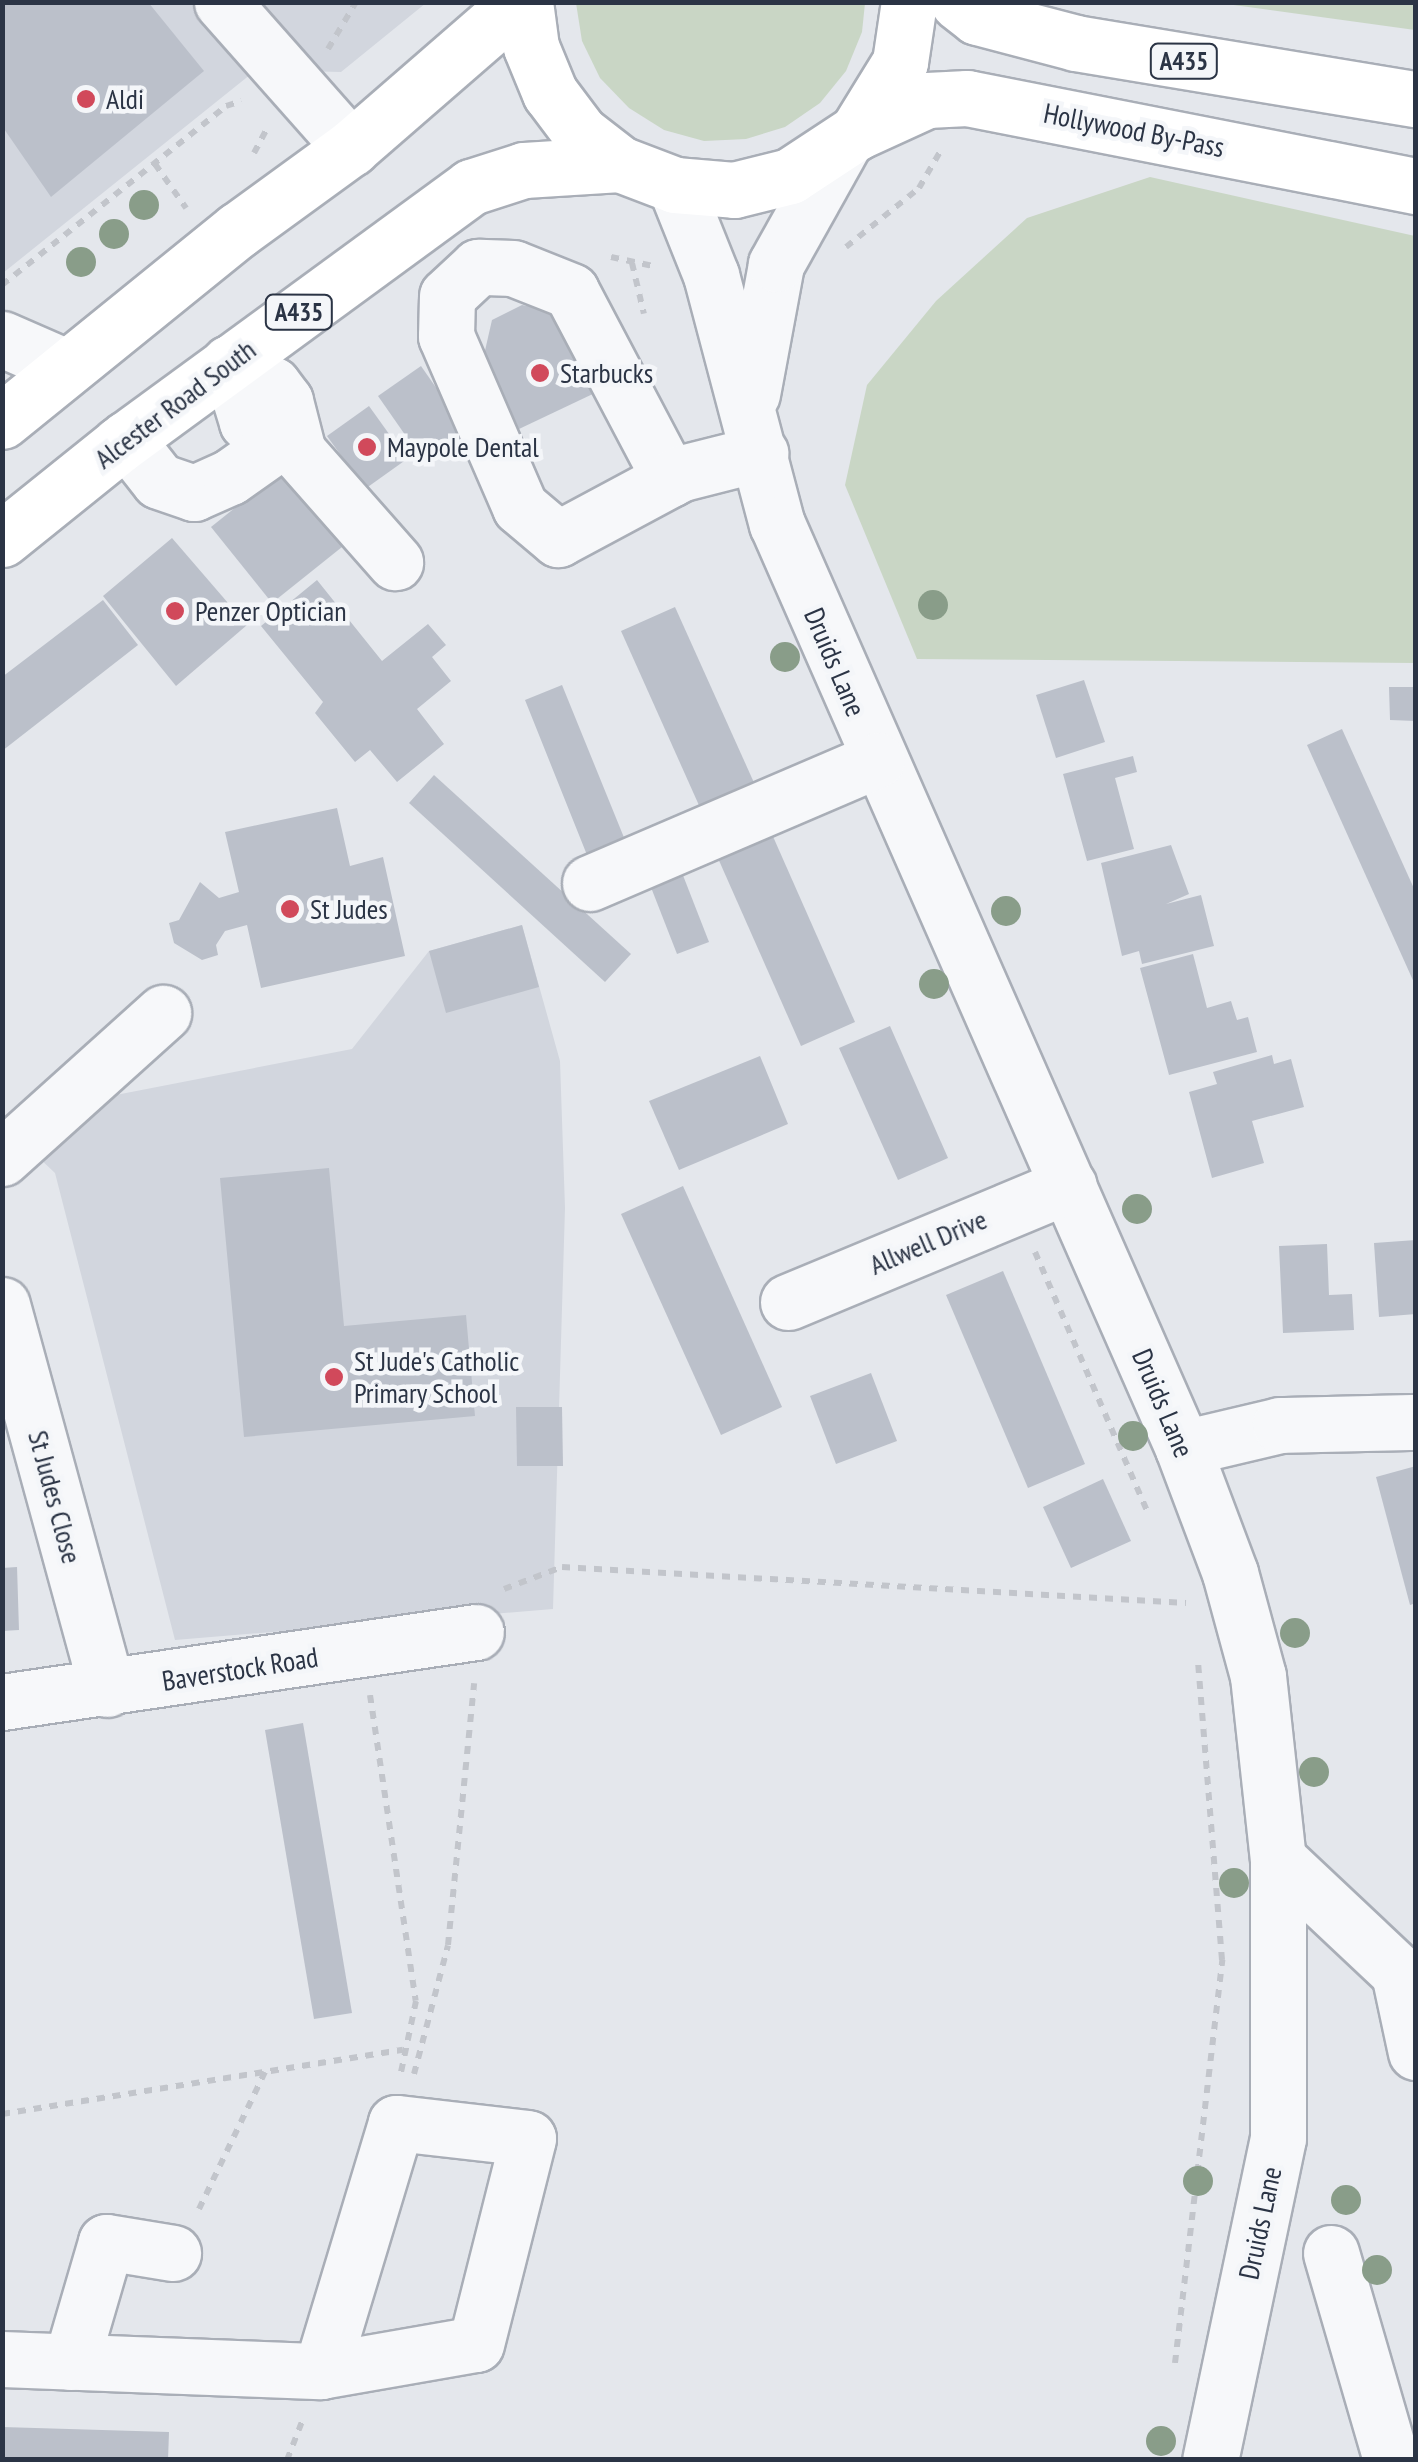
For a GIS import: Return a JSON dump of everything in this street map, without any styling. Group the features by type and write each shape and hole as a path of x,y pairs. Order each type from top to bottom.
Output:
{"highway":[{"name":"A435","path":"2,421 66,367 351,148 522,2 532,47 550,93 580,132 620,164 674,185 734,190 790,176 849,139 900,62 910,2"},
{"name":"A435","path":"958,2 977,16 1076,43 1416,99"},
{"name":"Hollywood By-Pass","path":"849,139 927,100 967,98 1416,186"},
{"name":"Alcester Road South","path":"5,533 126,439 471,188 524,170 620,164"}],"street":[{"path":"222,2 290,85 351,148"},
{"name":"Druids Lane","path":"755,429 776,264 849,139"},
{"name":"Druids Lane","path":"674,185 711,275 778,524 877,760 1183,1448 1230,1573 1258,1676 1278,1858 1278,2138 1210,2460"},
{"path":"670,479 570,291 512,268 478,267 447,296 446,336 520,507 558,538 670,479 755,429"},
{"path":"2,339 66,367"},
{"path":"229,363 247,422 289,447 395,562"},
{"path":"126,439 160,481 194,493 289,447"},
{"path":"590,883 877,760"},
{"path":"2,1158 162,1013"},
{"name":"Allwell Drive","path":"788,1302 1068,1185"},
{"name":"St Judes Close","path":"2,1304 107,1689"},
{"path":"1183,1448 1280,1425 1416,1422"},
{"name":"Baverstock Road","path":"2,1702 476,1632"},
{"path":"1278,1858 1399,1973 1416,2052"},
{"path":"2,2359 321,2371 476,2344 528,2138 396,2123 321,2371"},
{"path":"71,2362 106,2242 172,2253"},
{"path":"1331,2253 1392,2460"}],"path":[{"path":"2,285 226,106 290,85"},
{"path":"1015,1204 1156,1531"},
{"path":"396,2123 448,1945 476,1632 470,1602 562,1567 1187,1603"},
{"path":"1180,1585 1192,1617"},
{"path":"362,1650 416,2001 402,2050 396,2123"},
{"path":"1172,2383 1222,1960 1197,1650"},
{"path":"2,2114 402,2050"},
{"path":"172,2253 266,2072"}],"shaded area":[{"path":"3,3 426,3 341,72 256,70 3,273"},
{"name":"St Jude's Catholic Primary School","path":"522,925 560,1061 565,1208 553,1609 175,1640 55,1173 3,1124 90,1100 352,1049 429,951"}],"green space":[{"path":"576,2 865,3 862,32 846,71 820,103 785,127 746,139 704,141 664,130 629,108 600,78 582,41"},
{"path":"1219,3 1415,3 1415,30"},
{"path":"1150,177 1415,236 1415,663 917,659 845,485 867,385 936,301 1027,218"}],"building":[{"name":"Aldi","path":"2,2 148,2 204,71 51,197 2,126"},
{"name":"Starbucks","path":"522,305 559,312 597,392 519,429 484,355 492,320"},
{"path":"421,366 467,432 424,462 378,396"},
{"name":"Maypole Dental","path":"369,406 407,459 365,489 327,436"},
{"path":"291,463 352,539 272,603 211,527"},
{"name":"Penzer Optician","path":"172,538 247,625 176,686 103,596"},
{"path":"317,580 382,661 428,624 446,645 432,657 451,681 417,709 444,744 397,782 370,750 355,762 315,713 323,702 261,626"},
{"path":"103,600 138,645 2,751 2,677"},
{"path":"675,607 760,796 706,821 621,631"},
{"path":"1084,680 1105,742 1056,758 1036,695"},
{"path":"562,685 627,845 589,860 525,700"},
{"path":"1389,687 1416,687 1416,721 1390,720"},
{"path":"1342,729 1416,893 1416,987 1307,745"},
{"path":"1133,756 1137,772 1115,778 1134,849 1087,861 1063,774"},
{"path":"434,775 631,954 605,982 409,803"},
{"name":"St Judes","path":"337,808 350,866 383,857 405,956 261,988 247,925 225,931 216,945 218,955 202,960 174,943 169,923 179,920 200,882 219,898 239,892 225,832"},
{"path":"771,832 855,1022 801,1046 717,856"},
{"path":"1171,845 1189,894 1166,904 1201,895 1214,946 1142,964 1139,951 1122,956 1101,863"},
{"path":"677,860 709,942 677,954 645,872"},
{"path":"522,925 539,987 446,1013 429,951"},
{"path":"1193,954 1207,1008 1231,1001 1237,1020 1248,1017 1257,1052 1169,1075 1140,968"},
{"path":"890,1026 948,1158 898,1180 839,1048"},
{"path":"1272,1055 1274,1064 1291,1059 1304,1107 1252,1121 1264,1163 1212,1178 1189,1092 1217,1084 1213,1072"},
{"path":"760,1056 788,1124 679,1170 649,1101"},
{"path":"329,1168 344,1326 466,1315 475,1416 244,1437 220,1178"},
{"path":"683,1186 782,1407 721,1435 621,1214"},
{"path":"1416,1240 1416,1314 1379,1317 1374,1243"},
{"path":"1327,1244 1329,1295 1352,1294 1354,1330 1283,1333 1279,1246"},
{"path":"1003,1271 1085,1464 1028,1488 946,1295"},
{"path":"871,1373 897,1441 836,1464 810,1396"},
{"path":"516,1407 562,1407 563,1466 517,1466"},
{"path":"1416,1466 1416,1603 1410,1605 1376,1477"},
{"path":"1103,1479 1131,1541 1071,1568 1043,1507"},
{"path":"17,1567 19,1630 2,1631 2,1568"},
{"path":"303,1723 352,2013 314,2019 265,1730"},
{"path":"2,2427 169,2432 168,2460 2,2460"}],"place":[{"name":"Aldi","path":"86,99"},
{"name":"Starbucks","path":"540,373"},
{"name":"Maypole Dental","path":"367,447"},
{"name":"Penzer Optician","path":"175,611"},
{"name":"St Judes","path":"290,909"},
{"name":"St Jude's Catholic Primary School","path":"334,1377"}]}
